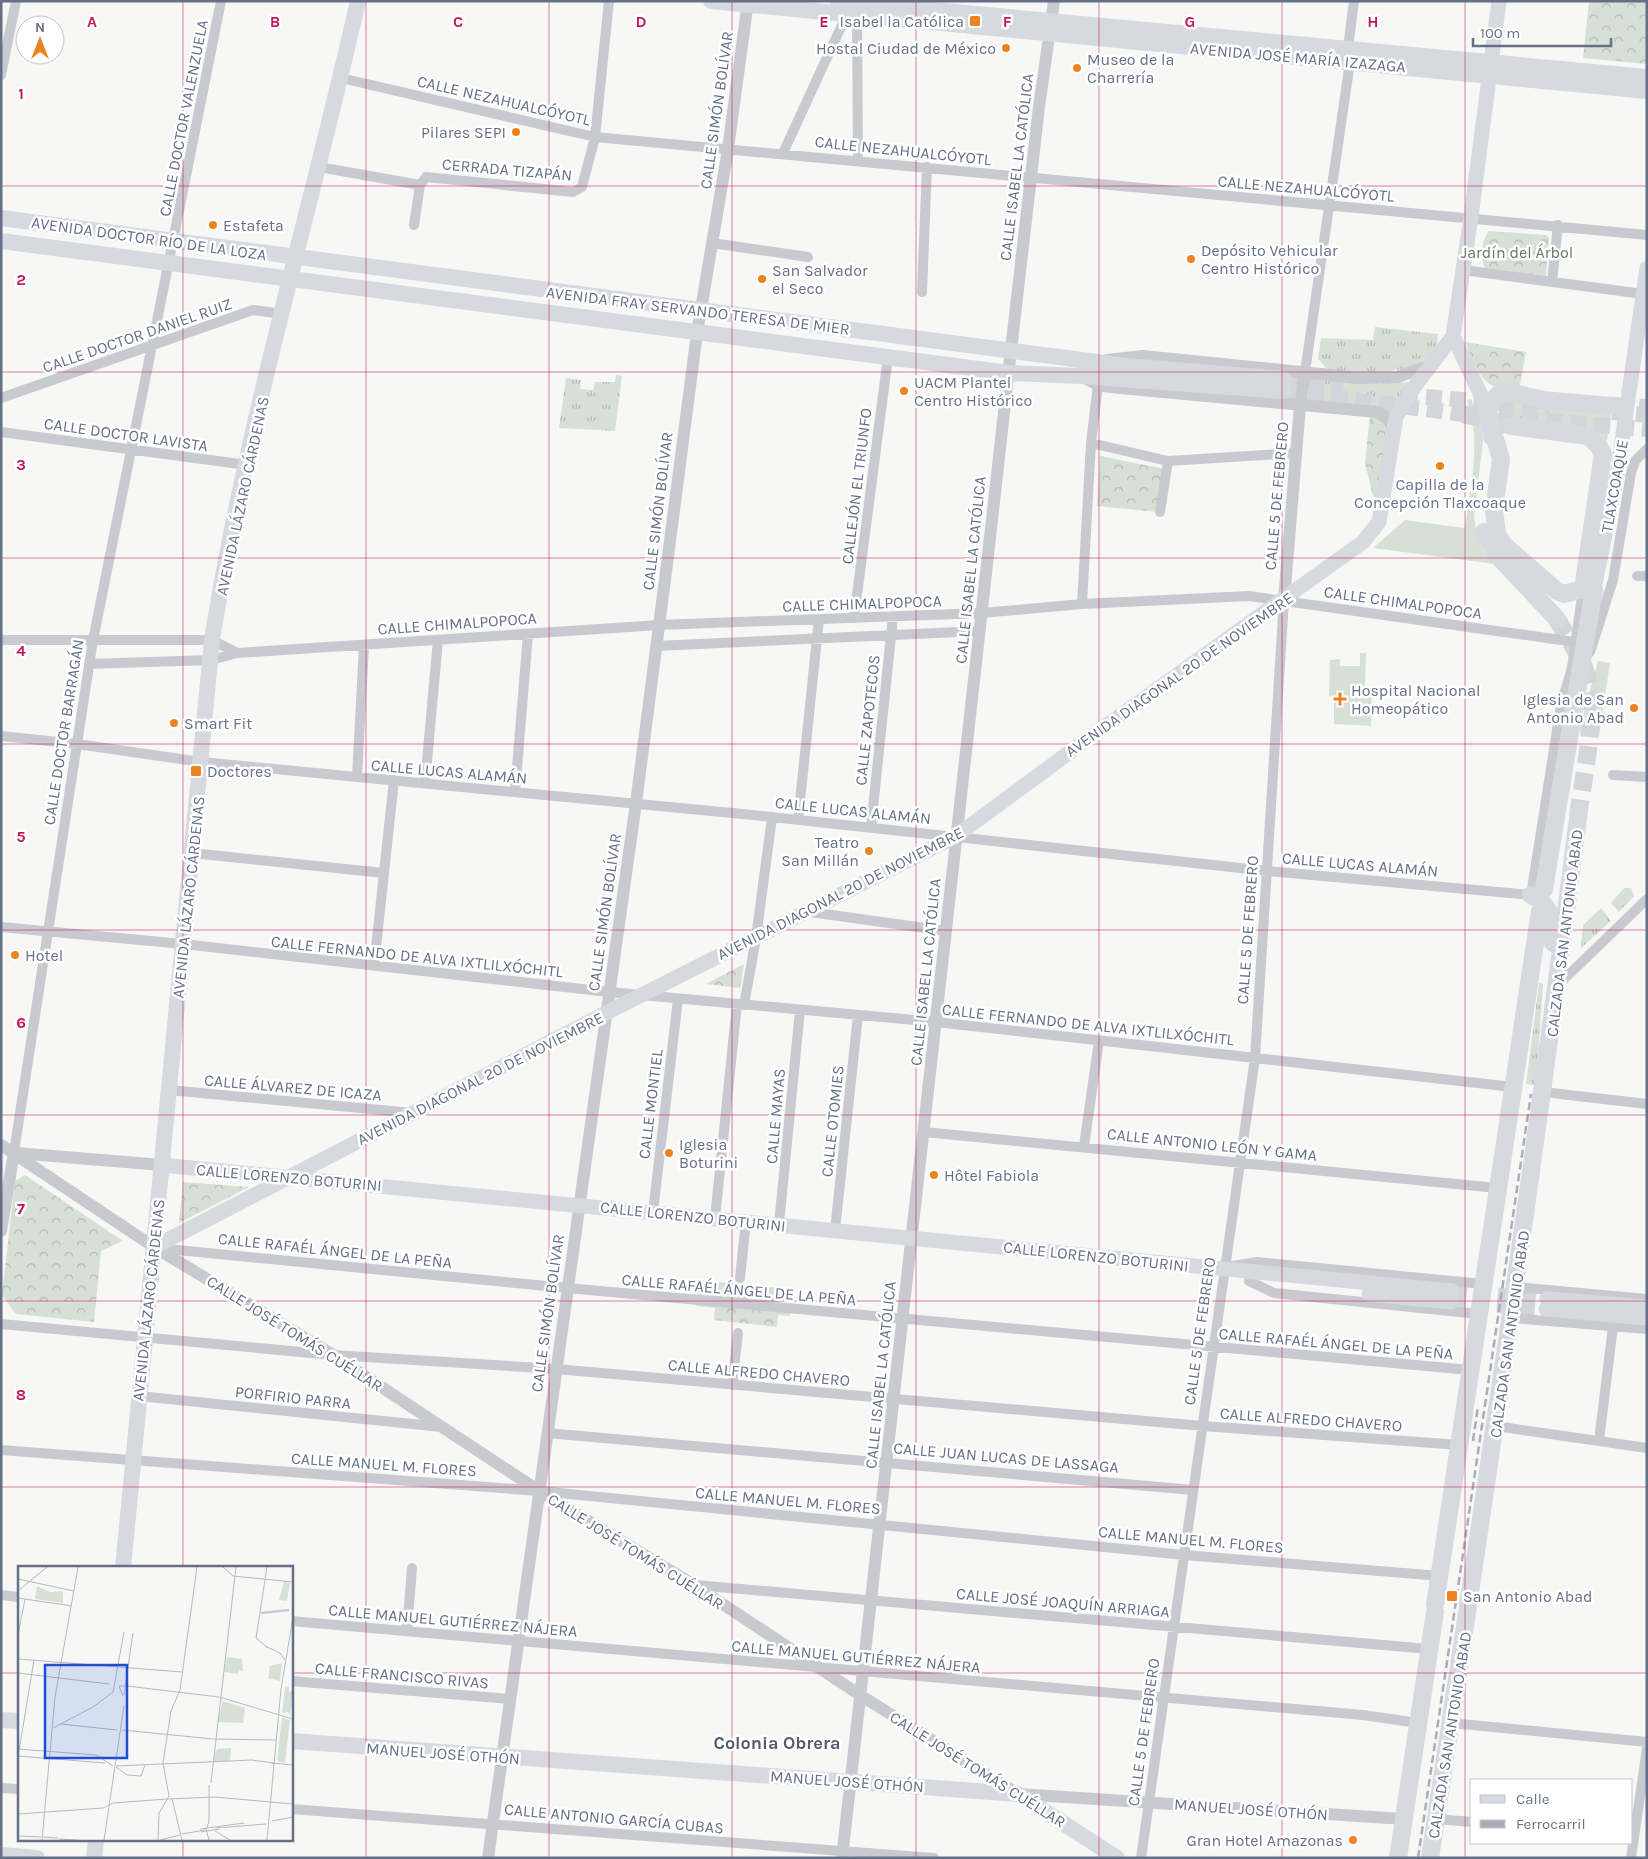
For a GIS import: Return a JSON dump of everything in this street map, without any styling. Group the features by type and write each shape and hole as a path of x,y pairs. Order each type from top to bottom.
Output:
{"highway":[{"path":"1557,619 1496,554 1484,533 1483,520 1492,444 1489,418 1492,401 1499,394 1510,392 1543,400 1612,406"},
{"path":"1489,418 1501,459 1494,510 1497,534 1504,545 1557,591 1564,594 1588,589"},
{"name":"CALZADA SAN ANTONIO ABAD","path":"1398,1858 1513,1086 1538,898 1579,681 1588,589 1587,560 1603,462 1598,445 1588,436 1511,426"},
{"name":"CALZADA SAN ANTONIO ABAD","path":"1430,1858 1512,1318 1557,994 1579,810"},
{"path":"1538,898 1547,908 1554,924 1549,986 1557,994"}],"main road":[{"name":"AVENIDA LÁZARO CÁRDENAS","path":"123,1566 212,640 223,573 247,465 358,1"},
{"name":"AVENIDA JOSÉ MARÍA IZAZAGA","path":"711,1 847,10 1349,55 1490,69 1647,91"},
{"path":"1489,418 1453,336 1500,1"},
{"name":"AVENIDA JOSÉ MARÍA IZAZAGA","path":"847,10 1050,28"},
{"name":"AVENIDA JOSÉ MARÍA IZAZAGA","path":"1490,69 1647,77"},
{"name":"AVENIDA DOCTOR RÍO DE LA LOZA","path":"1,218 297,257"},
{"name":"AVENIDA DOCTOR RÍO DE LA LOZA","path":"1,241 291,280"},
{"name":"AVENIDA FRAY SERVANDO TERESA DE MIER","path":"291,280 1009,373 1284,385 297,257"},
{"name":"TLAXCOAQUE","path":"1588,589 1617,475 1647,268"},
{"name":"AVENIDA DIAGONAL 20 DE NOVIEMBRE","path":"154,1248 288,1176 414,1113 606,1012 810,912 956,836 1082,743 1284,600 1363,542 1374,531 1382,512 1393,428 1400,408 1453,336"},
{"name":"CALLE LORENZO BOTURINI","path":"162,1165 912,1237 1223,1269 1452,1297 1249,1281 1223,1269"},
{"path":"1647,1307 1546,1304 1647,1318"},
{"path":"1,1720 18,1721"},
{"name":"MANUEL JOSÉ OTHÓN","path":"292,1741 1018,1794"},
{"name":"CALLE JOSÉ TOMÁS CUÉLLAR","path":"1018,1794 1117,1858"},
{"path":"94,1858 96,1842"},
{"path":"1,1855 37,1858"}],"street":[{"path":"1,75 16,1"},
{"name":"CALLE DOCTOR VALENZUELA","path":"174,241 221,1"},
{"path":"595,137 609,1"},
{"name":"CALLE ISABEL LA CATÓLICA","path":"842,1855 1011,350 1054,1"},
{"name":"CALLE 5 DE FEBRERO","path":"1141,1858 1203,1426 1223,1269 1241,1162 1255,1058 1284,600 1300,406 1349,55 1354,1"},
{"name":"CALLE SIMÓN BOLÍVAR","path":"488,1858 578,1205 636,803 700,310 728,149 748,3"},
{"path":"783,153 847,10"},
{"path":"847,10 858,161"},
{"name":"CALLE NEZAHUALCÓYOTL","path":"341,78 595,137 1558,225 1647,235"},
{"name":"CERRADA TIZAPÁN","path":"414,225 420,185 426,177 431,176 572,192 578,191 584,182 595,137"},
{"path":"319,167 420,185"},
{"path":"922,292 927,168"},
{"path":"1552,282 1558,225"},
{"name":"CALLE DOCTOR BARRAGÁN","path":"1,1231 8,1152 49,931 93,640 174,241"},
{"path":"712,243 808,257"},
{"path":"1463,270 1643,294"},
{"name":"CALLE DOCTOR DANIEL RUIZ","path":"1,398 257,309 283,314"},
{"name":"AVENIDA FRAY SERVANDO TERESA DE MIER","path":"1100,362 1143,356 1360,378 1397,377 1433,365"},
{"name":"CALLEJÓN EL TRIUNFO","path":"854,618 888,357"},
{"name":"AVENIDA FRAY SERVANDO TERESA DE MIER","path":"1081,376 1098,385 1377,412 1388,418 1393,428"},
{"path":"1082,604 1090,443 1098,385"},
{"name":"CALLE DOCTOR LAVISTA","path":"1,432 247,465"},
{"path":"1090,443 1168,462 1296,453"},
{"path":"1579,681 1613,580 1630,473 1635,461 1647,449"},
{"path":"1160,512 1168,462"},
{"path":"1538,898 1561,705 1572,668 1575,642 1588,589"},
{"name":"CALLE CHIMALPOPOCA","path":"89,664 211,660 237,653 659,625 982,613 1082,604 1249,596 1575,642"},
{"name":"CALLE ZAPOTECOS","path":"872,827 893,616"},
{"path":"798,820 819,619"},
{"name":"CALLE CHIMALPOPOCA","path":"656,646 980,631"},
{"path":"515,792 528,634"},
{"path":"1,640 212,640 237,653"},
{"path":"425,783 438,640"},
{"path":"357,777 364,645"},
{"name":"CALLE LUCAS ALAMÁN","path":"1,736 77,744 201,762 872,827 1268,871 1538,898"},
{"path":"1613,775 1647,777"},
{"path":"374,966 394,780"},
{"path":"715,1218 740,1004 756,938 772,817"},
{"path":"192,853 384,873"},
{"path":"1557,994 1647,899"},
{"path":"810,912 946,931"},
{"name":"CALLE FERNANDO DE ALVA IXTLILXÓCHITL","path":"1,927 183,944 609,992 936,1022 1513,1086"},
{"name":"CALLE MONTIEL","path":"653,1212 678,999"},
{"name":"CALLE MAYAS","path":"779,1224 800,1010"},
{"name":"CALLE OTOMIES","path":"836,1230 858,1015"},
{"path":"1084,1146 1099,1041"},
{"name":"CALLE ÁLVAREZ DE ICAZA","path":"169,1090 414,1113"},
{"path":"1543,1092 1647,1104"},
{"name":"CALLE ANTONIO LEÓN Y GAMA","path":"924,1132 1084,1146 1498,1188"},
{"name":"CALLE JOSÉ TOMÁS CUÉLLAR","path":"1,1145 8,1152 54,1179 154,1248 333,1355 539,1491 694,1585 860,1695 1018,1794"},
{"path":"8,1152 162,1165"},
{"path":"54,1179 55,1164 63,1156"},
{"path":"740,1278 746,1221"},
{"name":"CALLE RAFAÉL ÁNGEL DE LA PEÑA","path":"154,1248 567,1288 1470,1370"},
{"name":"CALLE LORENZO BOTURINI","path":"1223,1269 1257,1262 1483,1284"},
{"name":"CALLE LORENZO BOTURINI","path":"1249,1281 1274,1293 1479,1314"},
{"path":"1516,1287 1647,1299"},
{"path":"1512,1318 1647,1329"},
{"name":"CALLE ALFREDO CHAVERO","path":"1,1324 333,1355 556,1369 894,1400 1459,1445"},
{"path":"1598,1441 1613,1326"},
{"path":"732,1385 738,1333"},
{"name":"PORFIRIO PARRA","path":"139,1396 443,1427"},
{"path":"1495,1426 1647,1448"},
{"name":"CALLE JUAN LUCAS DE LASSAGA","path":"547,1433 886,1461 1193,1490"},
{"name":"CALLE MANUEL M. FLORES","path":"1,1450 539,1491 1184,1554 1440,1576"},
{"path":"408,1631 412,1568"},
{"name":"CALLE JOSÉ JOAQUÍN ARRIAGA","path":"694,1585 1429,1649"},
{"path":"1,1595 18,1597"},
{"name":"CALLE MANUEL GUTIÉRREZ NÁJERA","path":"292,1621 1363,1715 1418,1723"},
{"name":"CALLE FRANCISCO RIVAS","path":"292,1681 511,1698"},
{"path":"1451,1723 1647,1742"},
{"path":"1647,1748 1633,1838 1647,1839"},
{"path":"1,1788 18,1790"},
{"name":"MANUEL JOSÉ OTHÓN","path":"1018,1794 1404,1819"},
{"name":"CALLE ANTONIO GARCÍA CUBAS","path":"292,1809 493,1823 842,1855 934,1858"},
{"path":"1436,1819 1470,1822"},
{"path":"1632,1858 1633,1844"}],"green space":[{"path":"1589,1 1647,1 1647,64 1583,58"},
{"name":"Jardín del Árbol","path":"1489,231 1546,235 1549,238 1546,276 1485,268 1482,249"},
{"path":"1375,327 1438,334 1437,352 1412,366 1384,372 1355,372 1327,369 1318,359 1321,338 1373,340"},
{"path":"1465,342 1526,352 1519,390 1496,387 1485,380 1476,368"},
{"path":"616,375 622,376 615,431 559,428 566,378 581,380 580,389 593,390 595,382 615,382"},
{"path":"1318,376 1414,383 1393,415 1317,403 1310,398 1312,380"},
{"path":"1508,396 1611,411 1607,441 1600,434 1588,430 1501,420 1498,410 1500,401"},
{"path":"1471,399 1481,424 1483,441 1474,516 1482,548 1494,564 1373,548 1405,520 1465,528 1474,463 1474,431 1467,400"},
{"path":"1370,415 1387,425 1378,514 1370,503 1374,500 1365,463"},
{"path":"1100,456 1165,469 1158,512 1097,506"},
{"path":"1360,653 1366,653 1365,687 1372,687 1371,726 1334,724 1334,697 1329,696 1330,660 1340,659 1340,666 1360,666"},
{"path":"1598,661 1610,663 1599,736 1579,731"},
{"path":"1624,888 1631,888 1634,896 1619,912 1611,903"},
{"path":"1601,908 1611,921 1581,948 1583,925"},
{"path":"744,964 740,988 706,984"},
{"path":"1539,983 1543,984 1536,1085 1526,1084"},
{"path":"25,1175 123,1241 101,1251 94,1322 16,1314 2,1295 15,1181"},
{"path":"183,1182 249,1187 179,1223"},
{"path":"699,1280 781,1288 779,1304 791,1305 790,1316 778,1315 777,1327 714,1320 715,1308 696,1306"}],"tunnel":[{"path":"1284,379 1343,387"},
{"path":"1284,391 1463,414 1647,429"},
{"path":"1402,395 1550,407"},
{"path":"1612,406 1647,408"},
{"path":"1612,412 1647,415"},
{"path":"1463,414 1511,426"},
{"path":"1557,619 1584,667 1588,683 1591,719 1579,810"},
{"path":"1452,1291 1547,1299"},
{"path":"1451,1302 1546,1309"}],"railway":[{"path":"1418,1858 1531,1094"},
{"path":"1473,1441 1478,1406"}],"place":[{"name":"Isabel la Católica","path":"975,21"},
{"name":"Hostal Ciudad de México","path":"1006,48"},
{"name":"Museo de la Charrería","path":"1077,68"},
{"name":"Pilares SEPI","path":"516,132"},
{"name":"Estafeta","path":"213,225"},
{"name":"Depósito Vehicular Centro Histórico","path":"1191,259"},
{"name":"San Salvador el Seco","path":"762,279"},
{"name":"UACM Plantel Centro Histórico","path":"904,391"},
{"name":"Capilla de la Concepción Tlaxcoaque","path":"1440,466"},
{"name":"Hospital Nacional Homeopático","path":"1340,699"},
{"name":"Iglesia de San Antonio Abad","path":"1634,708"},
{"name":"Smart Fit","path":"174,723"},
{"name":"Doctores","path":"196,771"},
{"name":"Teatro San Millán","path":"869,851"},
{"name":"Hotel","path":"15,955"},
{"name":"Iglesia Boturini","path":"669,1153"},
{"name":"Hôtel Fabiola","path":"934,1175"},
{"name":"San Antonio Abad","path":"1452,1596"},
{"name":"Gran Hotel Amazonas","path":"1353,1840"}],"district":[{"name":"Colonia Obrera","path":"777,1743"}]}
